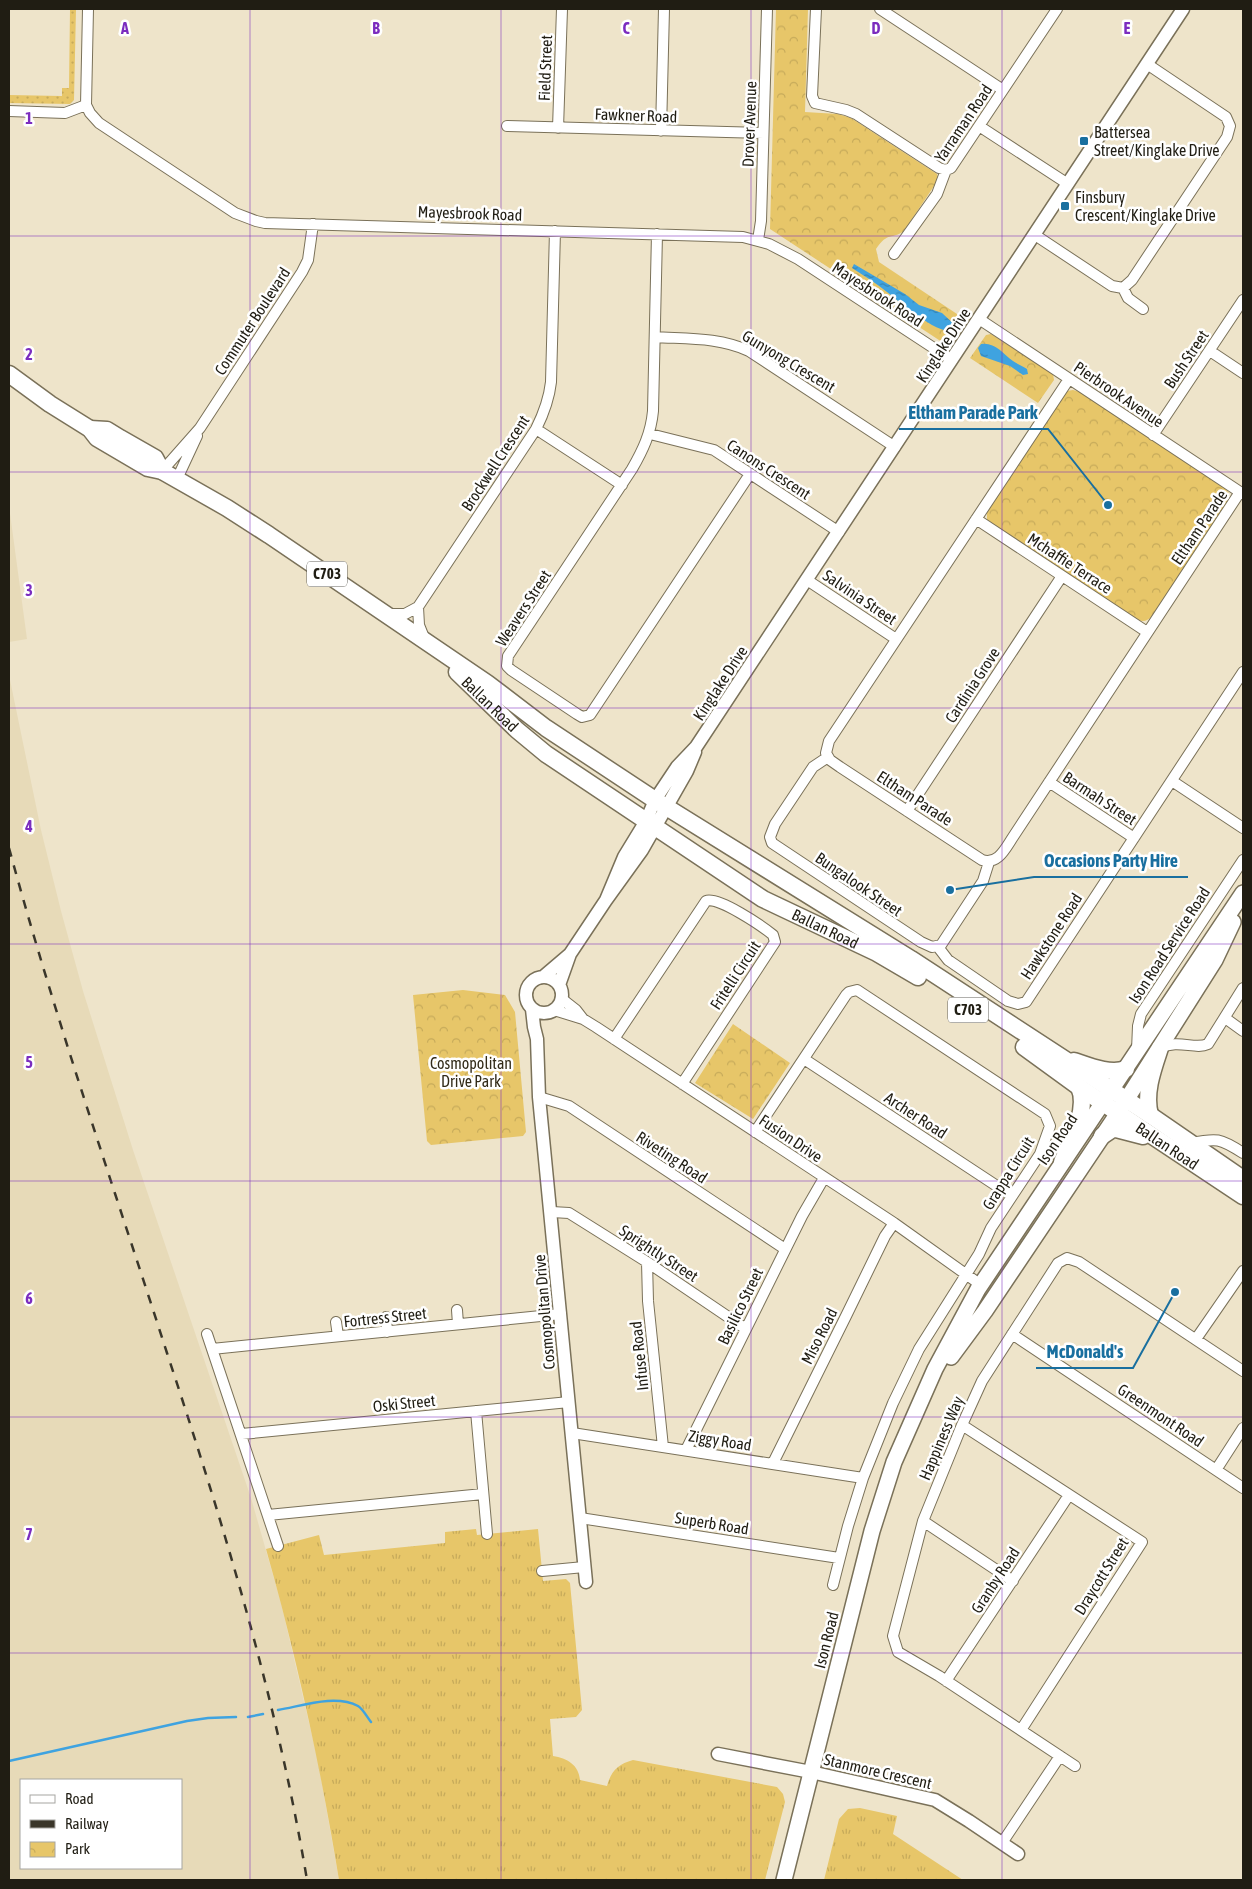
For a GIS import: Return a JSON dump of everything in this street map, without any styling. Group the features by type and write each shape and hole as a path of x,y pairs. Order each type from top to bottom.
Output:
{"main road":[{"name":"Ballan Road","path":"9,374 50,404 90,429 106,430 155,458 162,471 269,534 487,683 546,728 661,803 911,960 1053,1053 1122,1107 1164,1144 1243,1196"},
{"name":"Ballan Road","path":"425,640 432,649 517,730 546,754 763,899 877,953 910,972 1034,1054 1079,1087 1107,1097"},
{"name":"Ison Road","path":"784,1880 872,1530 894,1462 936,1369 981,1285 1243,893"},
{"name":"Ison Road","path":"916,1414 958,1347 1002,1286 1160,1048 1215,960 1243,902"},
{"path":"1150,1115 1147,1106 1149,1089 1160,1048"},
{"path":"1053,1053 1108,1071 1116,1072 1126,1069"},
{"path":"1062,1162 1071,1141 1083,1101 1079,1087"},
{"name":"Ballan Road","path":"1122,1107 1150,1115 1243,1179"},
{"path":"1102,1136 1111,1130 1121,1130 1164,1144"},
{"path":"981,1285 992,1289 1002,1286"}],"street":[{"path":"9,111 65,113 86,105 88,9"},
{"name":"Field Street","path":"558,128 562,9"},
{"path":"661,131 664,9"},
{"name":"Drover Avenue","path":"758,240 761,221 767,9"},
{"path":"816,9 812,96 815,103 856,114 939,168 946,170"},
{"path":"880,9 1003,90"},
{"name":"Yarraman Road","path":"894,254 937,194 946,170 951,168 1057,9"},
{"name":"Kinglake Drive","path":"661,803 677,767 696,747 1183,9"},
{"path":"1124,288 1132,280 1230,129 1230,123 1223,114 1147,64"},
{"name":"Mayesbrook Road","path":"86,105 100,123 235,213 256,221 265,223 720,236 758,240 798,259 952,360"},
{"name":"Fawkner Road","path":"507,126 763,133"},
{"path":"979,126 1068,184"},
{"name":"Commuter Boulevard","path":"162,471 200,428 302,272 308,260 313,224"},
{"name":"Brockwell Crescent","path":"418,608 544,414 551,382 555,231"},
{"name":"Weavers Street","path":"657,234 653,411 650,434 622,485 508,656 507,666 517,675 582,717 590,715 750,474"},
{"path":"1035,235 1112,286 1124,288"},
{"path":"1124,288 1131,301 1143,309"},
{"name":"Bush Street","path":"1153,435 1243,300"},
{"name":"Pierbrook Avenue","path":"979,319 1242,493"},
{"name":"Gunyong Crescent","path":"655,337 711,340 737,345 895,447"},
{"path":"1210,351 1243,373"},
{"path":"828,757 826,748 829,741 1068,379"},
{"name":"Commuter Boulevard","path":"177,479 191,452 200,428"},
{"path":"536,429 622,485"},
{"name":"Canons Crescent","path":"650,434 714,450 839,532"},
{"name":"Eltham Parade","path":"828,757 834,763 982,860 989,862 996,860 1147,632 1242,493"},
{"name":"Mchaffie Terrace","path":"976,519 1147,632"},
{"name":"Cardinia Grove","path":"907,811 1062,576"},
{"name":"Salvinia Street","path":"807,580 896,639"},
{"path":"386,614 406,614 418,608 419,625 425,640"},
{"name":"Hawkstone Road","path":"938,947 948,960 1008,1001 1022,1004 1029,997 1243,672"},
{"name":"Bungalook Street","path":"828,757 813,767 775,824 770,837 772,843 921,942 932,947 938,947"},
{"path":"1172,781 1243,828"},
{"name":"Barmah Street","path":"1049,782 1134,838"},
{"path":"570,954 543,977 534,980 528,987 526,997 532,1009 550,1012 562,999 559,985 570,954 642,850 661,803"},
{"path":"606,900 624,857 651,824"},
{"name":"Ison Road Service Road","path":"1136,1053 1140,1014 1243,860"},
{"path":"938,947 945,941 983,881 989,862"},
{"name":"Fritelli Circuit","path":"614,1039 706,901 716,901 743,914 773,935 775,942 682,1084"},
{"path":"543,977 552,979 559,985"},
{"path":"1160,1048 1173,1043 1203,1046 1208,1044 1243,988"},
{"name":"Grappa Circuit","path":"755,1132 846,995 857,990 1045,1114 1049,1120 1049,1131 1040,1154 991,1228 980,1254 919,1349 893,1403 863,1478 839,1558 833,1585"},
{"name":"Fusion Drive","path":"562,999 576,1010 583,1019 894,1223 981,1285"},
{"name":"Cosmopolitan Drive","path":"532,1009 537,1038 539,1097 552,1212 586,1582"},
{"name":"Cosmopolitan Drive","path":"537,1038 550,1012"},
{"name":"Fusion Drive","path":"550,1012 583,1019"},
{"path":"1225,1018 1243,1031"},
{"name":"Archer Road","path":"804,1059 1012,1196"},
{"name":"Riveting Road","path":"539,1097 569,1106 785,1249"},
{"name":"Ballan Road","path":"1190,1143 1208,1140 1225,1141 1243,1153"},
{"name":"Basilico Street","path":"686,1450 785,1249 812,1196 824,1178"},
{"name":"Sprightly Street","path":"552,1212 569,1213 647,1262 746,1329"},
{"name":"Miso Road","path":"773,1463 884,1236 894,1223"},
{"name":"Happiness Way","path":"1075,1766 946,1681 898,1652 893,1636 923,1521 962,1425 982,1381 1058,1263 1066,1258 1079,1262 1243,1371"},
{"name":"Infuse Road","path":"647,1262 648,1301 663,1447"},
{"path":"1196,1340 1243,1271"},
{"path":"457,1310 458,1324"},
{"name":"Fortress Street","path":"212,1349 561,1314"},
{"path":"386,1317 387,1332"},
{"path":"336,1322 338,1336"},
{"path":"207,1334 278,1546"},
{"name":"Greenmont Road","path":"1012,1334 1243,1488"},
{"name":"Oski Street","path":"242,1434 569,1402"},
{"path":"476,1411 487,1534"},
{"name":"Draycott Street","path":"962,1425 1142,1542 1021,1730"},
{"path":"1216,1470 1243,1428"},
{"name":"Ziggy Road","path":"572,1433 863,1478"},
{"path":"268,1515 483,1494"},
{"name":"Granby Road","path":"946,1681 1069,1495"},
{"name":"Superb Road","path":"580,1518 839,1558"},
{"path":"923,1521 1012,1580"},
{"path":"542,1571 584,1567"},
{"name":"Stanmore Crescent","path":"718,1754 811,1772 935,1800 1018,1854"},
{"path":"1002,1844 1060,1756"}],"shaded area":[{"path":"9,506 27,639 9,642"},
{"path":"9,675 41,830 83,991 133,1150 251,1498 281,1603 318,1761 339,1880 9,1880"}],"green space":[{"path":"70,9 76,9 74,100 70,104 9,103 9,95 62,96 62,88 69,88"},
{"path":"776,9 808,9 805,112 838,114 851,118 937,174 938,180 904,231 887,238 876,249 879,262 963,318 947,341 942,342 770,229"},
{"path":"991,334 1053,374 1054,380 1038,403 970,358 986,335"},
{"path":"1067,391 1080,392 1224,487 1229,493 1227,503 1152,616 1146,620 1135,619 987,520 987,511"},
{"name":"Cosmopolitan Drive Park","path":"463,990 505,995 515,1012 526,1132 523,1136 431,1145 427,1141 413,995"},
{"path":"733,1024 790,1063 753,1119 695,1083"},
{"path":"476,1529 477,1535 538,1529 543,1581 566,1579 570,1583 582,1710 576,1717 550,1719 553,1756 563,1758 575,1766 580,1780 607,1786 616,1769 633,1760 777,1787 783,1794 785,1802 765,1880 339,1880 307,1714 288,1631 266,1549 319,1535 324,1555 445,1543 445,1532"},
{"path":"860,1808 897,1816 893,1834 963,1880 824,1880 839,1819 848,1809"}],"water":[{"path":"854,264 905,294 919,305 942,313 956,326 953,332 936,327 918,316 878,285 852,268"},
{"path":"981,344 990,345 998,349 1027,369 1028,374 1023,375 1010,366 981,356 978,348"}],"waterway":[{"path":"278,1710 318,1702 339,1701 358,1706 371,1722"},
{"path":"248,1717 263,1714"},
{"path":"9,1761 187,1721 236,1717"}],"railway":[{"path":"9,848 65,1038 209,1483 228,1548 265,1680 295,1813 307,1880"}],"place":[{"name":"Battersea Street/Kinglake Drive","path":"1084,141"},
{"name":"Finsbury Crescent/Kinglake Drive","path":"1065,206"},
{"name":"Eltham Parade Park","path":"1108,505"},
{"name":"Occasions Party Hire","path":"950,890"},
{"name":"McDonald's","path":"1175,1292"}]}
